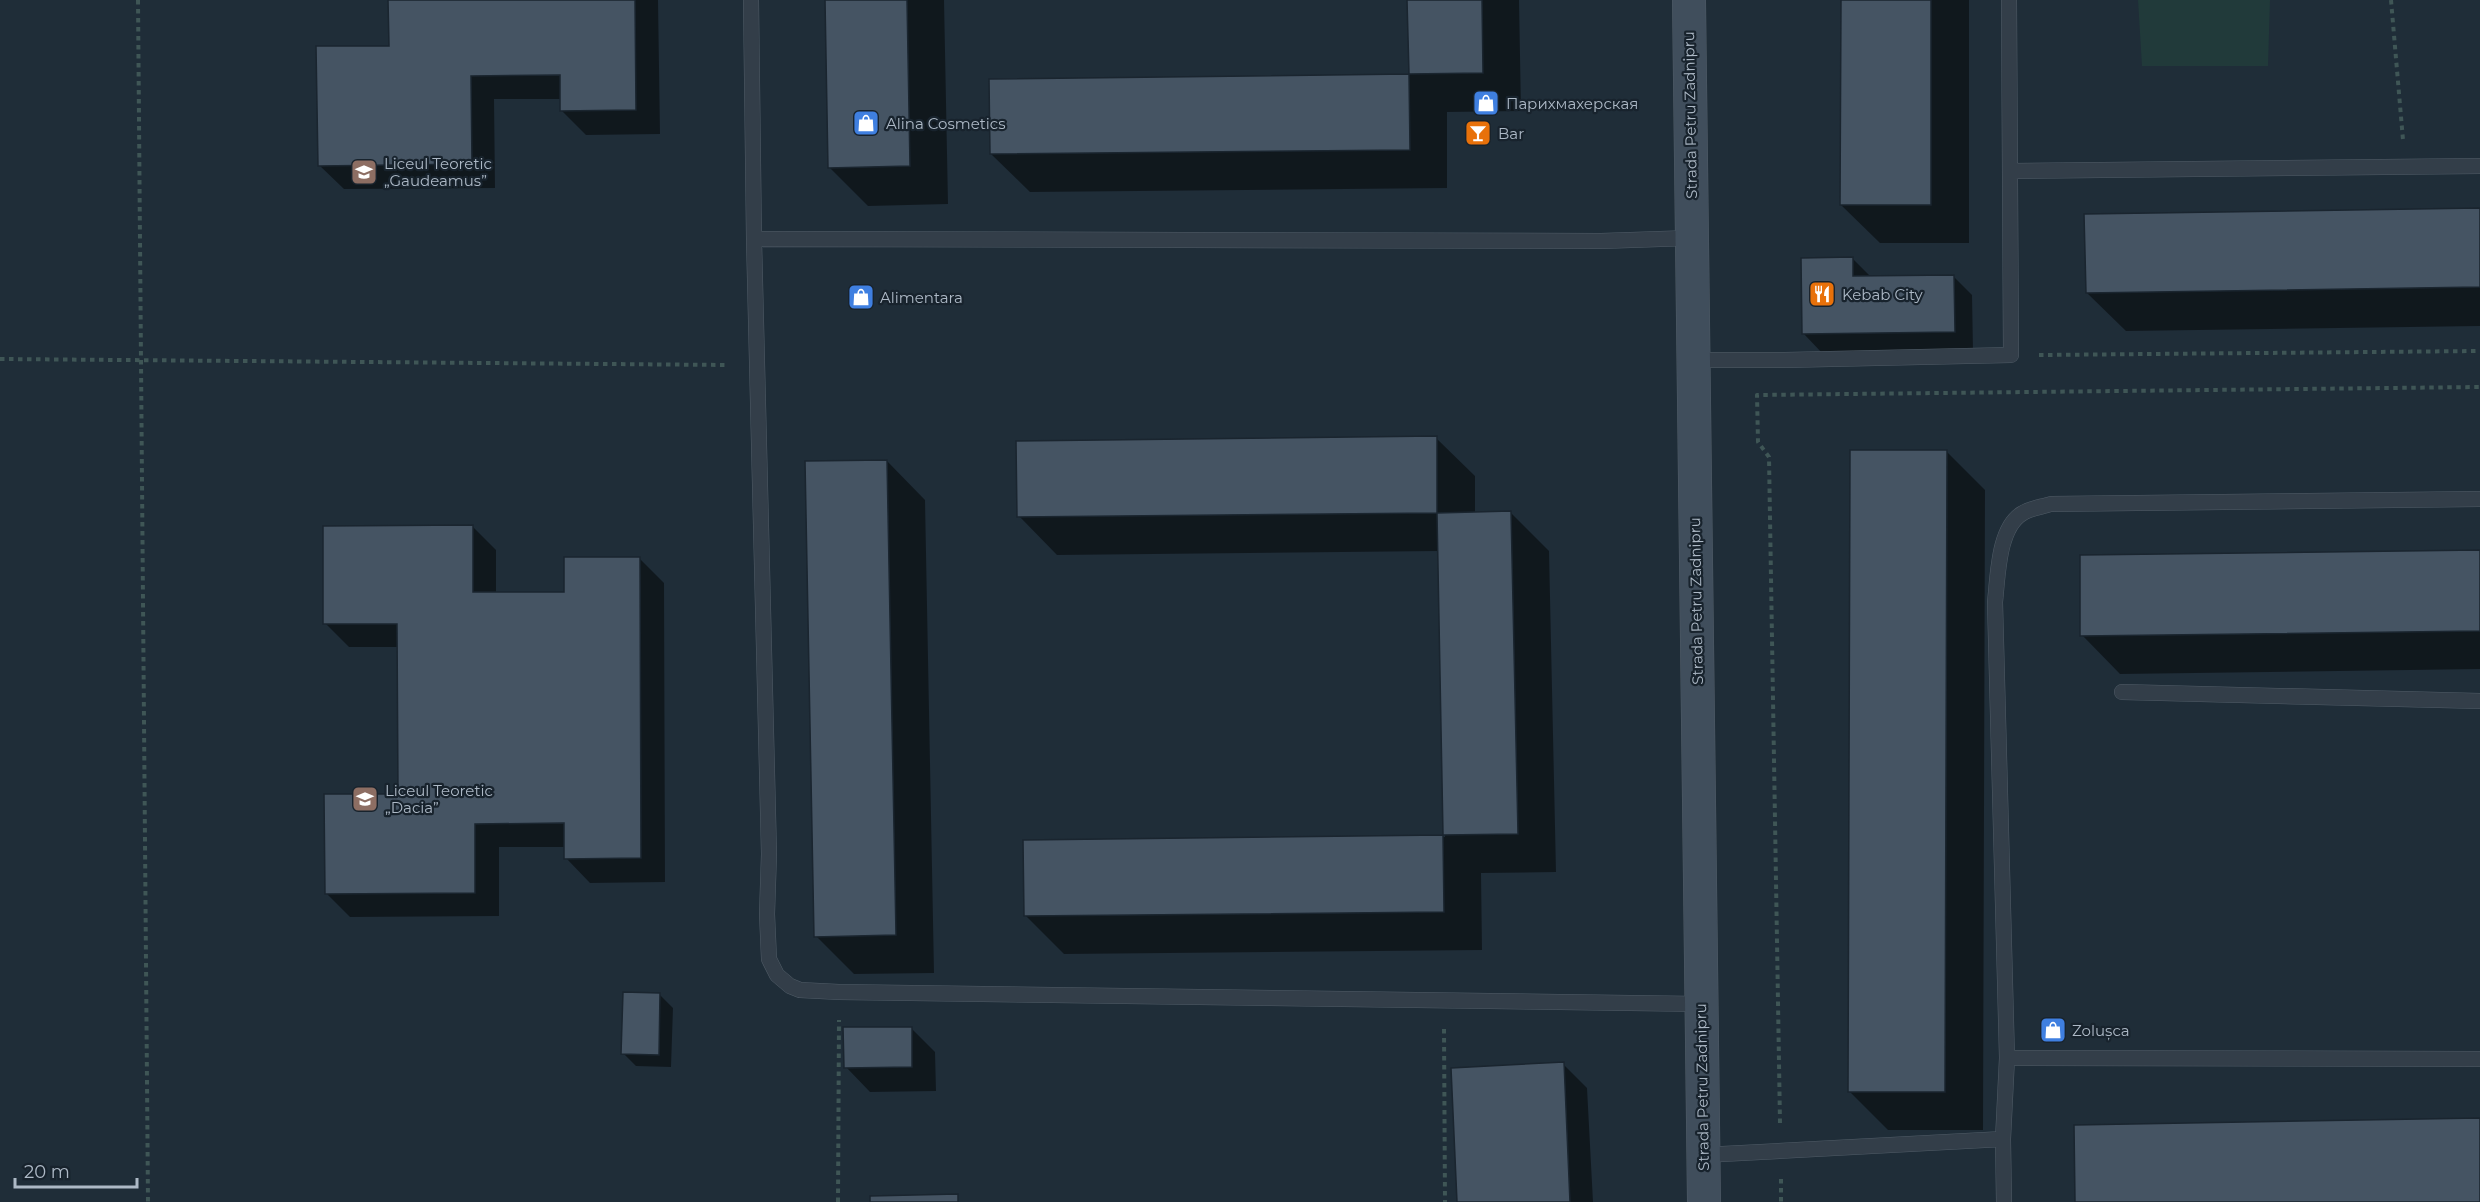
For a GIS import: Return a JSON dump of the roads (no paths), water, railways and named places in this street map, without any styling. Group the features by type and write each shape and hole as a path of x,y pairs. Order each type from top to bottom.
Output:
{"street":[{"name":"Strada Petru Zadnipru","path":"1689,0 1690,238 1704,1202"}],"lane":[{"path":"751,0 754,239 769,842 767,914 769,959 777,975 790,986 810,991 839,992 1701,1004"},
{"path":"1693,360 2011,355 2009,0"},
{"path":"2011,171 2480,165"},
{"path":"754,239 1601,241 1690,238"},
{"path":"2004,1202 2003,1139 2007,1058 1995,602 2000,557 2009,526 2023,513 2051,504 2480,499"},
{"path":"2122,692 2480,701"},
{"path":"2007,1058 2480,1059"},
{"path":"1703,1155 2003,1139"}],"place":[{"name":"Парихмахерская","path":"1486,103"},
{"name":"Alina Cosmetics","path":"866,123"},
{"name":"Bar","path":"1478,133"},
{"name":"Liceul Teoretic „Gaudeamus”","path":"364,172"},
{"name":"Kebab City","path":"1822,294"},
{"name":"Alimentara","path":"861,297"},
{"name":"Liceul Teoretic „Dacia”","path":"365,799"},
{"name":"Zolușca","path":"2053,1030"}]}
